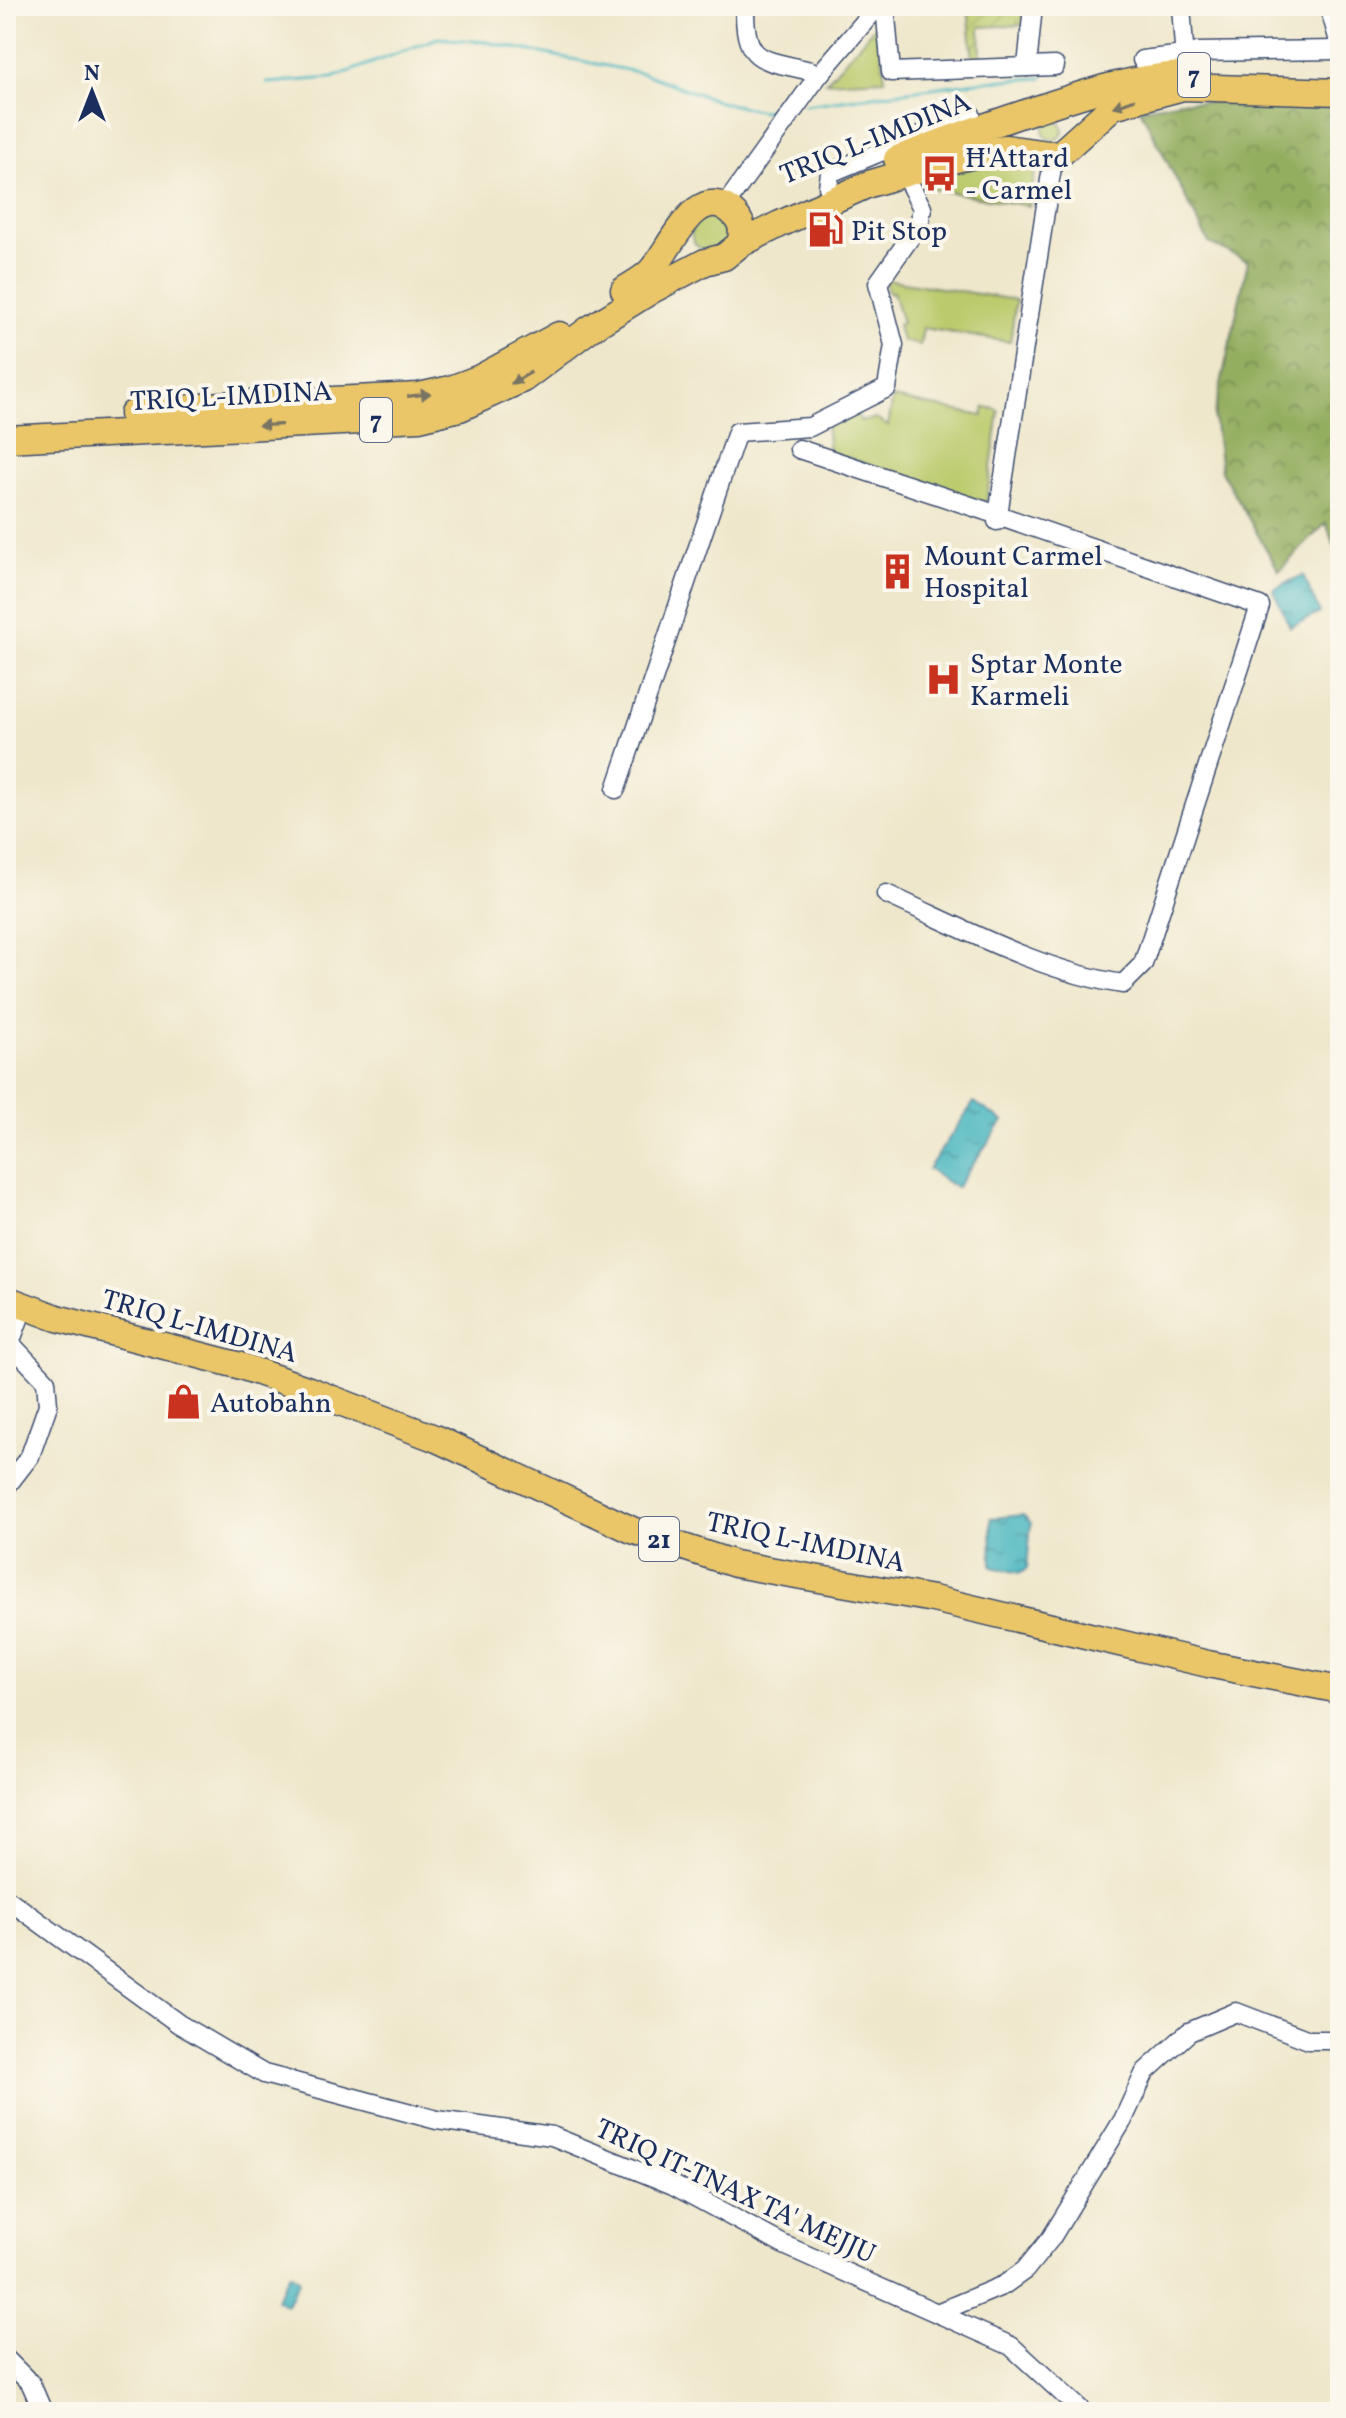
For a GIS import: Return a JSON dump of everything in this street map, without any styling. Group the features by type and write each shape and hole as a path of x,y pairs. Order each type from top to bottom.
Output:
{"highway":[{"name":"TRIQ L-IMDINA","path":"6,424 222,405 419,396 451,389 480,378 570,329 650,272 693,211 703,206 713,204 730,211 782,210 936,136 1044,107 1105,86 1146,77 1189,61 1340,76"},
{"name":"7","path":"1056,150 1113,106 1183,87 1340,92"},
{"path":"1044,107 1068,109 1077,122 1078,129 1056,150 1032,144 1027,133 1029,120 1044,107"},
{"name":"TRIQ L-IMDINA","path":"6,439 420,418 460,408 523,379 588,330 652,290 705,262 724,257 740,244 869,184 1005,148 1056,150"},
{"path":"730,211 741,224 743,235 740,244"},
{"path":"682,227 684,245 705,262"},
{"name":"TRIQ L-IMDINA","path":"10,1311 57,1318 241,1366 437,1439 632,1530 735,1564 933,1599 1208,1664 1340,1690"},
{"name":"TRIQ L-IMDINA","path":"10,1311 236,1379 432,1453 628,1543 730,1578 994,1625 1208,1678 1340,1703"}],"street":[{"path":"745,6 746,42 760,58 811,71 818,76"},
{"path":"730,211 818,76 878,6"},
{"path":"885,6 891,72 1055,66"},
{"path":"1027,67 1033,6"},
{"path":"1181,6 1189,61"},
{"path":"1142,60 1189,61 1340,48 1329,6"},
{"path":"936,136 971,114"},
{"path":"998,518 1056,150"},
{"path":"616,789 737,432 810,427 887,388 894,345 878,283 919,225 922,208 904,173"},
{"path":"799,449 1260,606 1143,964 1123,984 1098,980 1007,949 886,894"},
{"path":"6,1487 30,1456 48,1405 46,1381 10,1343 10,1311"},
{"name":"TRIQ IT-TNAX TA' MEJJU","path":"6,1898 179,2024 264,2074 437,2120 552,2136 673,2185 782,2244 1011,2346 1083,2412"},
{"path":"937,2313 1004,2285 1025,2270 1051,2238 1123,2120 1145,2072 1189,2032 1236,2012 1309,2040 1340,2040"},
{"path":"6,2359 31,2384 43,2412"}],"green space":[{"path":"968,6 1028,6 1025,25 980,27 981,60 973,61"},
{"path":"878,23 885,79 826,82"},
{"path":"1180,101 1340,108 1340,561 1326,523 1279,571 1221,471 1214,416 1248,261 1209,243 1140,109"},
{"path":"1053,120 1060,123 1063,130 1060,137 1053,140 1046,137 1043,130 1046,123"},
{"path":"1008,160 1031,162 1036,166 1029,206 916,186 921,178"},
{"path":"720,215 731,230 728,242 706,251 694,241 694,224 696,219"},
{"path":"884,279 1016,300 1010,342 923,328 920,345 902,341 898,325 902,323 893,292 889,293"},
{"path":"893,398 983,416 985,407 999,412 986,503 829,452 826,423 856,408 860,421 876,419 888,426"}],"water":[{"path":"1303,575 1320,613 1290,627 1273,589"},
{"path":"974,1102 1003,1121 956,1188 928,1169"},
{"path":"1023,1515 1031,1523 1027,1569 1020,1573 992,1567 991,1518"},
{"path":"290,2273 300,2280 286,2305 276,2299"}],"waterway":[{"path":"267,83 332,78 438,38 486,42 642,73 720,102 762,111 786,108"},
{"path":"805,105 984,81 1043,78"}],"place":[{"name":"Ħ'Attard - Carmel","path":"939,173"},
{"name":"Pit Stop","path":"825,230"},
{"name":"Mount Carmel Hospital","path":"898,571"},
{"name":"Sptar Monte Karmeli","path":"944,679"},
{"name":"Autobahn","path":"184,1402"}]}
